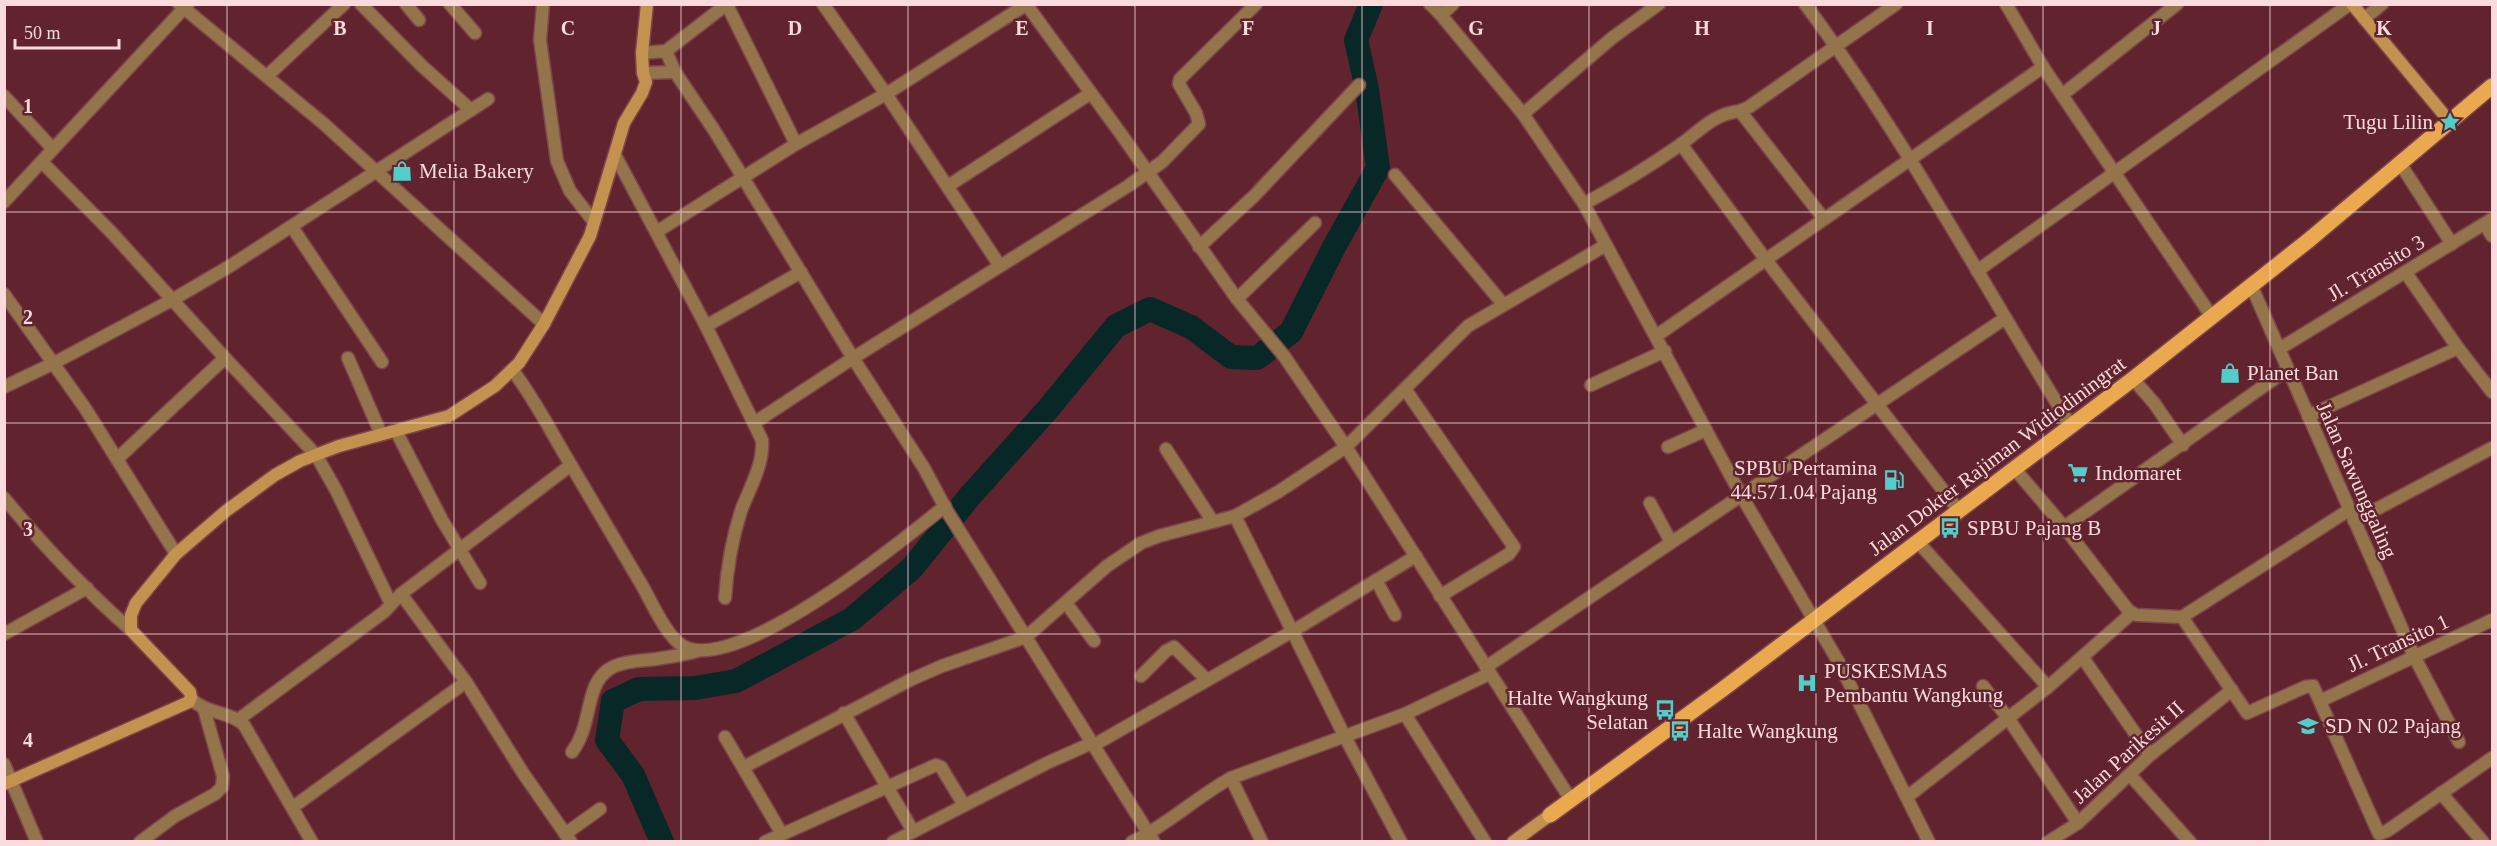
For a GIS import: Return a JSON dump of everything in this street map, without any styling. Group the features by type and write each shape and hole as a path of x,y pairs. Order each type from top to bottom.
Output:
{"main road":[{"name":"Jalan Dokter Rajiman Widiodiningrat","path":"1550,815 1815,620 2071,426 2401,165 2493,86"}],"street":[{"path":"267,76 344,4"},
{"path":"361,4 422,66 471,110"},
{"path":"406,4 419,20"},
{"path":"450,4 475,33"},
{"path":"543,4 540,40 557,162 570,191 594,222"},
{"path":"644,77 642,53 647,4"},
{"path":"823,4 886,94 1000,266"},
{"path":"754,423 853,358 1148,173 1199,124 1196,113 1179,84 1180,79 1256,4"},
{"path":"1430,4 1522,114 1584,204 1741,495 1815,620 1908,797 1929,842"},
{"path":"1441,15 1453,4"},
{"path":"1522,114 1612,38 1659,4"},
{"path":"1805,4 1836,46 1911,159 2004,319 2071,426"},
{"path":"1584,204 1681,144 1713,118 1727,112 1740,111 1896,4"},
{"path":"2006,4 2043,68 2212,316"},
{"path":"2062,95 2177,4"},
{"path":"1977,271 2351,4 2450,122"},
{"path":"2364,19 2382,4"},
{"path":"642,53 666,51 727,5 796,144"},
{"path":"658,231 796,144 886,94 1026,5 1237,299 1284,356 1346,447 1571,800"},
{"path":"4,202 184,6 376,170 544,324"},
{"path":"666,51 675,72 744,177 853,358 924,468 946,508 1151,837"},
{"path":"1656,336 2043,68"},
{"path":"131,630 131,615 136,603 176,554 225,512 268,480 300,461 316,455 381,434 449,416 479,398 513,371 544,324 584,249 624,123 632,109 637,79 675,72"},
{"path":"1199,247 1254,196 1359,85"},
{"path":"948,186 1090,93"},
{"path":"4,96 52,149"},
{"path":"4,387 172,300 292,227 488,99"},
{"path":"1740,111 1824,219"},
{"path":"1681,144 1766,260 1959,510"},
{"path":"615,155 658,231 761,436 762,453 738,521 729,559 725,598"},
{"path":"42,162 112,232 316,455 336,490 391,604"},
{"path":"2401,165 2452,244"},
{"path":"1395,175 1503,304"},
{"path":"2489,221 2493,236"},
{"name":"Jl. Transito 3","path":"2279,350 2489,221"},
{"path":"1237,299 1316,223"},
{"path":"292,227 382,362"},
{"path":"744,767 844,713 942,666 1026,637 1107,566 1141,543 1235,516 1278,492 1346,447 1468,326 1606,245"},
{"path":"706,326 801,272"},
{"path":"2406,273 2458,348 2493,392"},
{"name":"Jalan Sawunggaling","path":"2251,285 2414,656 2459,742"},
{"path":"4,294 54,363 176,554"},
{"path":"1132,842 1151,837 1231,778 1404,714 1487,671 1671,542 2004,319"},
{"path":"2308,416 2458,348"},
{"path":"1591,385 1665,351"},
{"path":"117,459 225,358"},
{"path":"348,358 381,434"},
{"path":"2064,527 2288,369"},
{"path":"513,371 668,629 684,647 699,651"},
{"path":"2133,378 2154,403 2183,445"},
{"path":"1405,389 1514,547 1509,554 1440,596"},
{"path":"1668,447 1706,430"},
{"path":"396,431 459,550 480,583"},
{"path":"1908,797 2048,687 2132,613 2182,616 2352,516 2493,448"},
{"path":"1166,449 1213,522"},
{"path":"239,719 384,612 401,594 429,571 571,465"},
{"path":"2014,468 2132,613"},
{"path":"4,498 31,531 184,685 191,699 204,710 239,719 312,842"},
{"path":"1650,503 1671,542"},
{"path":"572,752 582,736 595,686 606,670 623,662 719,649 780,623 821,600 946,508"},
{"path":"1235,516 1345,737 1401,842"},
{"path":"1918,543 2048,687"},
{"path":"893,842 964,805 1093,744 1293,631 1416,556"},
{"path":"1376,580 1395,615"},
{"path":"4,634 87,588"},
{"path":"401,594 466,682 568,838 600,809"},
{"path":"1066,603 1094,641"},
{"path":"2182,616 2247,713 2310,686 2316,690 2376,832 2388,836 2441,793 2493,758"},
{"name":"Jl. Transito 1","path":"2320,701 2493,620"},
{"path":"1141,676 1174,646 1208,680"},
{"path":"2083,657 2150,755"},
{"path":"293,807 466,682"},
{"path":"1983,686 2008,718 2078,823"},
{"name":"Jalan Parikesit II","path":"2048,842 2078,823 2150,755 2232,690"},
{"path":"8,783 187,705 191,699"},
{"path":"140,842 175,816 215,794 222,787 223,776 204,710"},
{"path":"844,713 913,831"},
{"path":"1404,714 1485,842"},
{"path":"725,737 782,834"},
{"path":"4,764 8,783 37,842"},
{"path":"765,842 936,765 941,767 964,805"},
{"path":"2130,775 2190,842"},
{"path":"1231,778 1262,842"},
{"path":"2441,793 2483,842"},
{"name":"Jalan Dokter Rajiman Widiodiningrat","path":"1513,842 1550,815"}],"waterway":[{"path":"662,842 633,775 607,740 613,701 639,689 695,688 736,681 852,619 912,568 970,496 1048,409 1116,326 1150,309 1191,327 1231,357 1257,358 1291,332 1334,247 1378,168 1367,89 1356,40 1371,4"}],"place":[{"name":"Tugu Lilin","path":"2450,122"},
{"name":"Melia Bakery","path":"402,171"},
{"name":"Planet Ban","path":"2230,373"},
{"name":"Indomaret","path":"2078,473"},
{"name":"SPBU Pertamina 44.571.04 Pajang","path":"1894,480"},
{"name":"SPBU Pajang B","path":"1950,528"},
{"name":"PUSKESMAS Pembantu Wangkung","path":"1807,683"},
{"name":"Halte Wangkung Selatan","path":"1665,710"},
{"name":"SD N 02 Pajang","path":"2308,726"},
{"name":"Halte Wangkung","path":"1680,731"}]}
